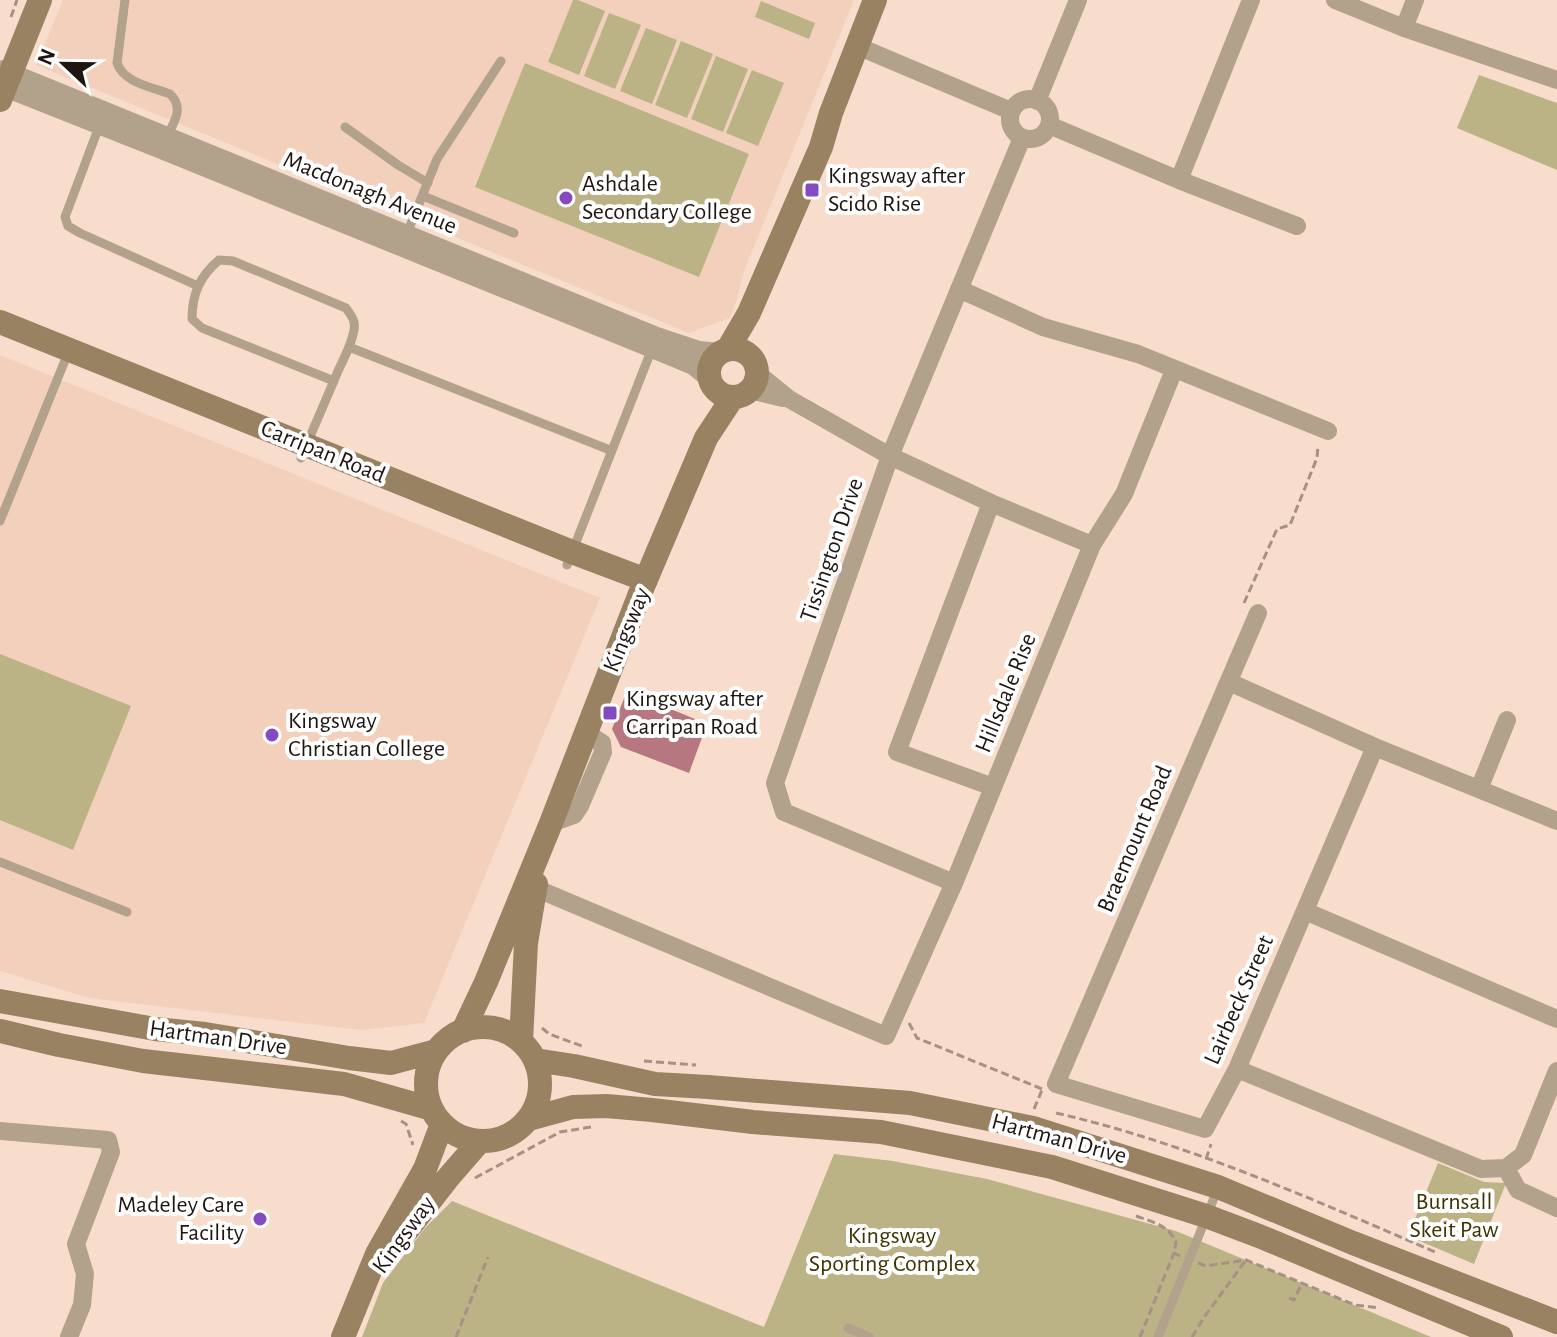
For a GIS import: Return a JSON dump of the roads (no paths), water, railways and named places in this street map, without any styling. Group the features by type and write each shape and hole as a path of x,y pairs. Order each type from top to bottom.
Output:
{"main road":[{"path":"3,82 29,0"},
{"path":"3,82 40,0"},
{"name":"Kingsway","path":"863,48 875,0"},
{"name":"Kingsway","path":"463,1031 486,982 643,588 733,373 749,313 821,147 831,113 888,0"},
{"name":"Carripan Road","path":"0,322 67,356 643,588"},
{"name":"Carripan Road","path":"0,336 67,356"},
{"name":"Kingsway","path":"528,1051 526,943 535,888 551,823"},
{"name":"Hartman Drive","path":"0,1001 155,1029 391,1063 436,1051"},
{"path":"480,1027 498,1029 528,1051 539,1070 538,1101 523,1126 507,1136 480,1141 460,1136 437,1117 428,1097 428,1070 436,1051 463,1031 480,1027"},
{"name":"Hartman Drive","path":"0,1031 143,1061 344,1084 437,1117"},
{"name":"Hartman Drive","path":"528,1051 574,1066 655,1084 910,1103 1033,1128 1218,1187 1557,1322"},
{"name":"Hartman Drive","path":"529,1119 573,1107 606,1106 881,1132 1052,1167 1259,1236 1501,1337"},
{"name":"Kingsway","path":"343,1337 377,1254 425,1169 437,1117"},
{"name":"Kingsway","path":"361,1294 411,1225 480,1141"},
{"path":"1530,1310 1557,1313"}],"street":[{"path":"1037,101 1078,0"},
{"path":"1179,180 1251,0"},
{"path":"1335,0 1404,28 1557,80"},
{"path":"1404,28 1415,0"},
{"path":"863,48 1011,111"},
{"name":"Macdonagh Avenue","path":"3,82 102,118 654,342 693,366 733,373"},
{"path":"1022,101 1037,101 1048,111 1049,125 1035,139 1022,138 1010,124 1011,111 1022,101"},
{"path":"1049,125 1297,226"},
{"name":"Tissington Drive","path":"954,883 784,812 775,783 890,456 1022,138"},
{"path":"959,289 1043,327 1138,354 1328,431"},
{"name":"Macdonagh Avenue","path":"654,342 699,350 733,373"},
{"name":"Hillsdale Rise","path":"535,888 886,1036 954,883 1092,545 1124,494 1174,370"},
{"path":"733,373 789,399 890,456 1092,545"},
{"path":"991,503 897,752 993,787"},
{"name":"Braemount Road","path":"1049,1087 1258,613"},
{"path":"1229,682 1375,747 1557,821"},
{"path":"1479,789 1507,720"},
{"name":"Lairbeck Street","path":"1049,1087 1205,1129 1237,1069 1375,747"},
{"path":"1305,911 1557,1019"},
{"path":"1237,1069 1481,1169 1506,1168 1523,1155 1557,1071"},
{"path":"0,1131 108,1140 111,1152 76,1244 85,1274 82,1305 69,1337"},
{"path":"1506,1168 1518,1190 1557,1208"}],"lane":[{"path":"125,0 117,63 121,73 128,78 174,98 178,111 164,143"},
{"path":"404,240 437,159 501,61"},
{"path":"102,118 65,217 68,226 198,286"},
{"path":"345,127 428,183"},
{"path":"423,196 514,233"},
{"path":"304,452 349,347 355,328 353,317 346,308 233,261 219,260 206,271 192,304 192,319 202,328 334,381"},
{"path":"569,558 654,342"},
{"path":"349,347 610,450"},
{"path":"0,521 67,356"},
{"path":"0,862 127,912"},
{"path":"1158,1337 1218,1187"},
{"path":"848,1328 869,1337"}],"place":[{"name":"Kingsway after Scido Rise","path":"812,190"},
{"name":"Ashdale Secondary College","path":"566,198"},
{"name":"Kingsway after Carripan Road","path":"610,713"},
{"name":"Kingsway Christian College","path":"272,735"},
{"name":"Madeley Care Facility","path":"260,1219"}],"park label":[{"name":"Burnsall Skeit Paw","path":"1454,1216"},
{"name":"Kingsway Sporting Complex","path":"892,1250"}]}
